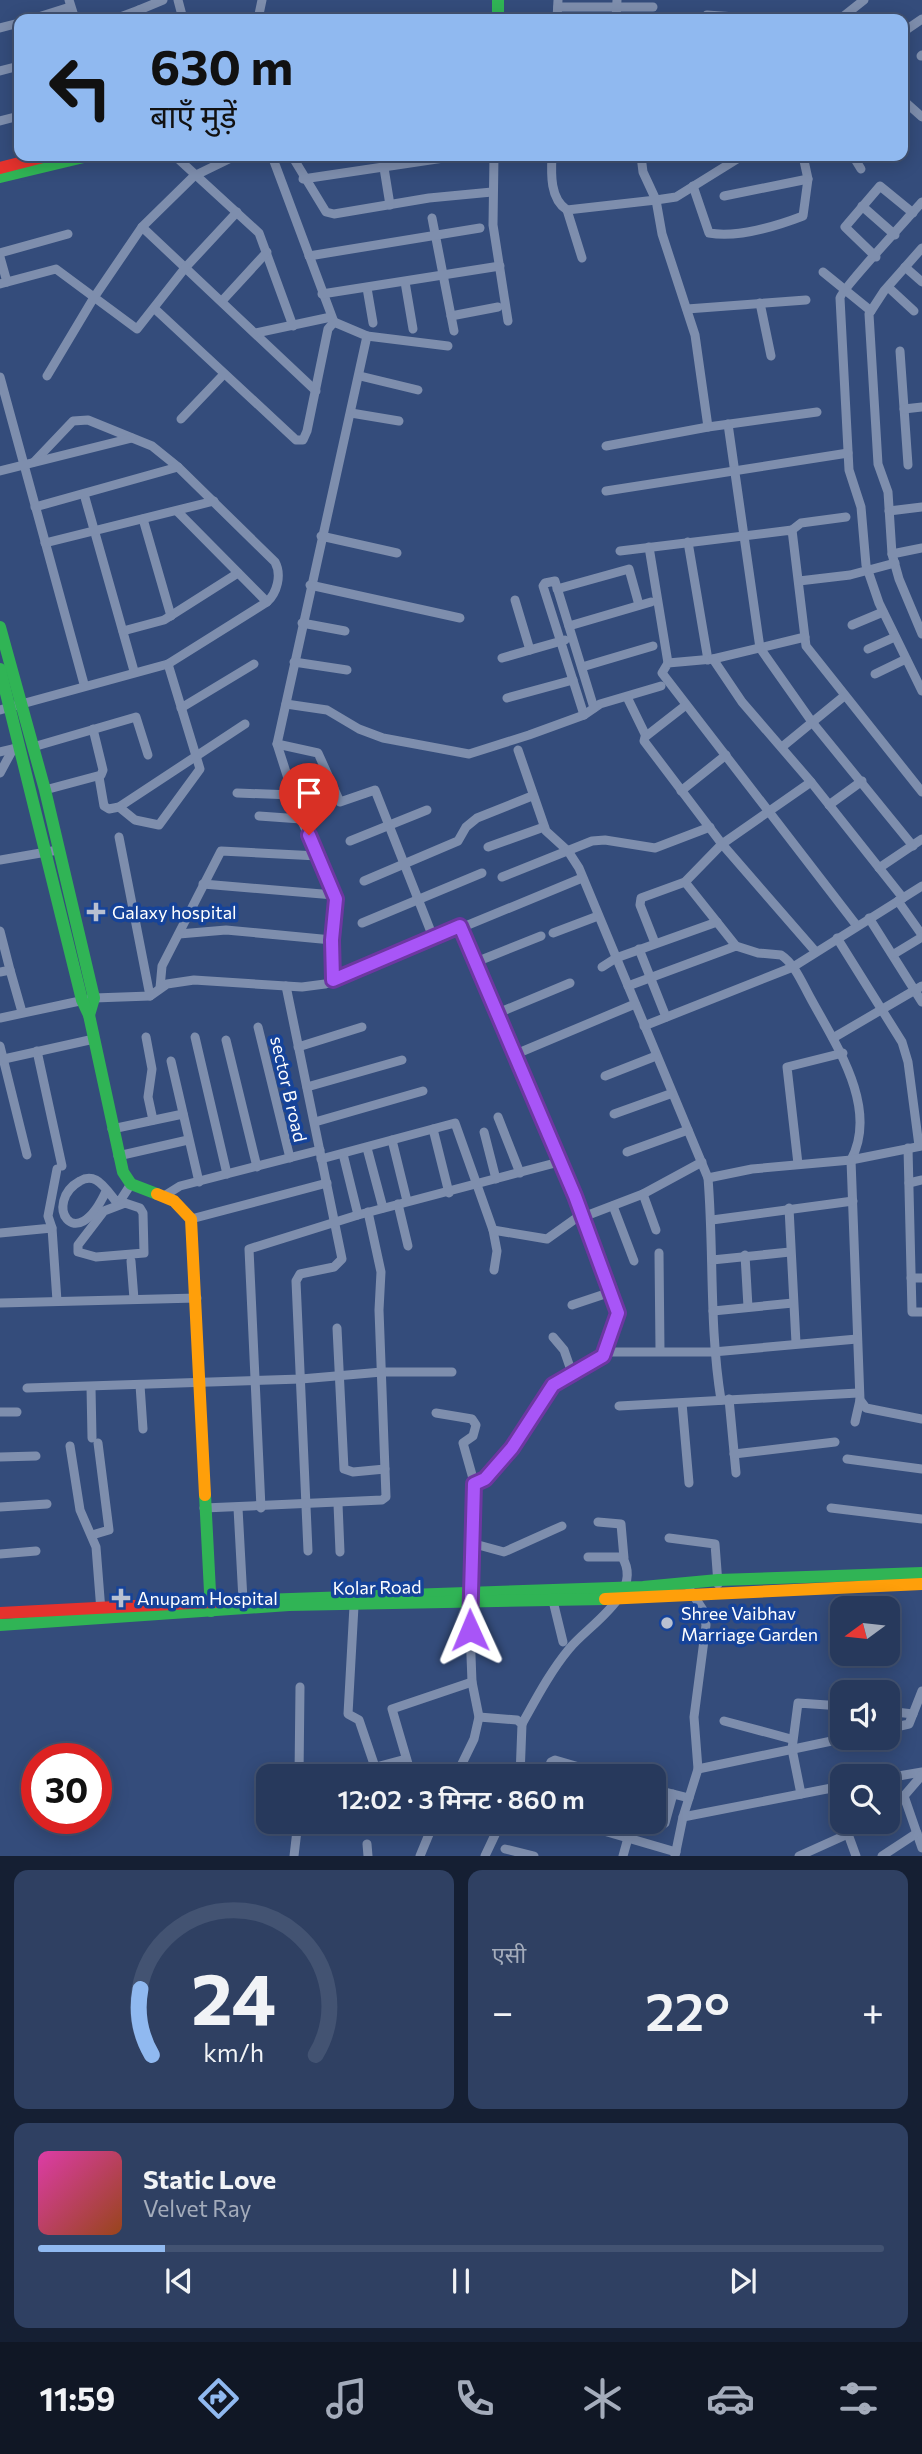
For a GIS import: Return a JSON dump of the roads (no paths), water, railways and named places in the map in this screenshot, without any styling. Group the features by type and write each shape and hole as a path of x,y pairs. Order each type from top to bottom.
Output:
{"main road":[{"path":"0,167 26,161"},
{"path":"0,177 67,161"},
{"path":"0,627 10,707"},
{"path":"0,669 52,850 88,999 118,1156 131,1184 164,1196 191,1219 211,1607"},
{"path":"22,747 45,790 52,850"},
{"name":"Kolar Road","path":"211,1607 243,1600 469,1598 621,1592 922,1573"},
{"name":"Kolar Road","path":"718,1586 922,1584"},
{"name":"Kolar Road","path":"469,1598 553,1601 621,1592"},
{"name":"Kolar Road","path":"0,1625 101,1614 211,1607 354,1606 374,1600"},
{"name":"Kolar Road","path":"0,1613 101,1614"}],"street":[{"path":"141,14 163,0"},
{"path":"846,14 864,0"},
{"path":"44,14 70,3"},
{"path":"558,3 653,7"},
{"path":"180,161 259,233 293,326"},
{"path":"47,376 93,299 142,228 194,176 225,161"},
{"path":"155,309 296,440 305,438 332,319 273,161"},
{"path":"294,161 303,179 326,212 334,214 492,192"},
{"path":"303,179 427,161"},
{"path":"494,161 492,192 508,321"},
{"path":"552,161 551,179 561,206 567,210 582,258"},
{"path":"642,161 643,172 656,200 662,234 695,335 708,427"},
{"path":"567,210 676,197 734,161"},
{"path":"693,186 707,230 712,234 728,234 803,216 808,179 803,161"},
{"path":"856,161 860,169"},
{"path":"384,168 390,205"},
{"path":"724,196 808,179"},
{"path":"876,257 845,227 862,206 880,186 913,213"},
{"path":"922,202 876,257 844,288 840,298 849,470 861,507 867,570 883,612 922,691"},
{"path":"862,206 895,235"},
{"path":"68,234 0,255 3,283 56,269 135,330 155,309 185,268 237,212"},
{"path":"432,218 454,331"},
{"path":"142,228 316,391"},
{"path":"309,256 481,228"},
{"path":"922,248 871,311 878,464 888,492 894,558 912,614 922,634"},
{"path":"222,301 267,252"},
{"path":"323,294 500,266"},
{"path":"905,267 922,282"},
{"path":"823,272 871,311"},
{"path":"405,282 413,329"},
{"path":"888,287 915,311"},
{"path":"367,288 373,323"},
{"path":"687,309 806,300"},
{"path":"760,303 771,356"},
{"path":"451,316 498,307"},
{"path":"256,333 332,319 367,336 448,346"},
{"path":"333,980 334,895 293,795 277,744 367,336"},
{"path":"900,351 908,465"},
{"path":"181,419 224,374"},
{"path":"360,376 418,390"},
{"path":"0,377 84,684"},
{"path":"904,409 922,407"},
{"path":"606,446 708,427 817,412"},
{"path":"351,413 399,421"},
{"path":"10,707 84,684 168,664 267,603 276,590 278,567 214,501 152,446 88,420 79,419 73,421 34,461"},
{"path":"728,424 760,648 812,722 913,846"},
{"path":"0,471 133,438"},
{"path":"606,492 848,453"},
{"path":"35,507 178,467"},
{"path":"84,494 134,671"},
{"path":"44,542 214,501"},
{"path":"890,511 922,508"},
{"path":"177,511 267,603"},
{"path":"620,551 792,530 801,523 846,517"},
{"path":"143,519 171,616"},
{"path":"792,530 806,646 922,792"},
{"path":"321,536 397,553"},
{"path":"688,542 710,659 879,868 922,936 894,954"},
{"path":"649,547 668,663"},
{"path":"799,581 867,570 922,548"},
{"path":"557,589 629,569 639,605"},
{"path":"123,631 171,616 238,573"},
{"path":"584,715 544,584 554,580 594,708"},
{"path":"310,585 460,618"},
{"path":"515,600 530,650"},
{"path":"569,626 651,602"},
{"path":"852,625 883,612"},
{"path":"302,623 345,631"},
{"path":"502,657 573,637"},
{"path":"805,637 710,659 668,663 664,667 663,677 770,810 857,926"},
{"path":"868,649 895,637"},
{"path":"582,667 653,646"},
{"path":"875,674 906,659"},
{"path":"295,662 347,670"},
{"path":"119,807 135,820 159,825 200,769 168,664"},
{"path":"181,708 254,664"},
{"path":"507,698 573,680"},
{"path":"286,704 327,710 359,729 383,738 469,754 584,715 594,708 661,685"},
{"path":"782,747 844,696"},
{"path":"627,697 646,736"},
{"path":"686,705 646,736 644,741 722,844 815,951"},
{"path":"0,752 137,718 148,755"},
{"path":"93,730 103,770 99,777 104,806 109,809 119,807 195,754 245,724"},
{"path":"277,744 318,753 340,802 375,790 433,937"},
{"path":"0,773 22,747"},
{"path":"518,750 544,827 551,838 568,851 582,878 670,1094 708,1178 712,1220 713,1352 725,1399 736,1472"},
{"path":"681,791 726,755"},
{"path":"45,790 99,777"},
{"path":"829,805 862,781"},
{"path":"655,943 640,901 685,882 722,844 811,782"},
{"path":"237,793 293,795"},
{"path":"364,881 405,867 458,842 466,827 477,818 532,796"},
{"path":"350,841 427,810"},
{"path":"259,816 302,818"},
{"path":"488,847 544,827"},
{"path":"502,877 568,851 606,840 660,847 710,827"},
{"path":"119,837 150,996"},
{"path":"879,868 922,839"},
{"path":"0,860 52,850"},
{"path":"160,988 162,966 203,884 224,850 318,856"},
{"path":"362,923 482,873"},
{"path":"0,1018 88,999 150,996 160,988 194,980 314,987 582,878"},
{"path":"685,882 736,946 758,953 780,955 793,967 842,1053 858,1108 861,1142 851,1160 859,1397 855,1422"},
{"path":"203,884 334,895"},
{"path":"644,1026 793,967 922,886"},
{"path":"554,933 598,916"},
{"path":"869,918 918,988 922,1003"},
{"path":"602,967 639,949 717,922"},
{"path":"460,926 516,1054 618,1313 603,1356"},
{"path":"0,930 5,971 22,1012"},
{"path":"179,934 226,930 332,940"},
{"path":"476,962 541,936"},
{"path":"708,1178 798,1164 851,1160 920,1146 918,1113 902,1042 837,938"},
{"path":"628,986 736,946"},
{"path":"639,949 666,1017"},
{"path":"498,1013 570,982"},
{"path":"285,986 342,1259 340,1264 297,1277 309,1551"},
{"path":"832,1038 918,988"},
{"path":"516,1054 635,1004"},
{"name":"sector B road","path":"258,1027 289,1158"},
{"path":"298,1047 362,1027"},
{"path":"146,1037 152,1069 148,1092 153,1120"},
{"path":"195,1037 227,1174"},
{"path":"4,1059 94,1039"},
{"path":"226,1040 257,1167"},
{"path":"0,1046 4,1059 4,1076 27,1155"},
{"path":"37,1051 60,1167 48,1216 52,1228 57,1301"},
{"path":"798,1164 787,1067 842,1053"},
{"path":"605,1076 656,1056"},
{"path":"306,1087 402,1060"},
{"path":"171,1061 199,1182"},
{"path":"315,1122 423,1091"},
{"path":"614,1114 670,1094"},
{"path":"112,1129 183,1114"},
{"path":"498,1117 520,1173"},
{"path":"164,1196 180,1186 289,1158 342,1154 456,1125 493,1230 497,1251 494,1270"},
{"path":"433,1129 449,1193"},
{"path":"627,1152 688,1130"},
{"path":"484,1132 496,1179"},
{"path":"118,1156 188,1140"},
{"path":"392,1140 408,1247"},
{"path":"367,1148 383,1208"},
{"path":"908,1148 912,1312 922,1312"},
{"path":"204,1508 261,1508 384,1500 381,1272 342,1154"},
{"path":"261,1508 253,1381 249,1249 383,1208 449,1193 559,1162"},
{"path":"493,1230 547,1239 582,1216 643,1194 702,1162"},
{"path":"106,1191 88,1222 80,1225 71,1223 65,1215 62,1208 73,1185 85,1178 96,1180 118,1204 140,1208 143,1213 144,1253 96,1257 78,1252 78,1245 104,1211 118,1204 131,1184"},
{"path":"909,1182 922,1180"},
{"path":"191,1219 327,1183"},
{"path":"643,1194 656,1230"},
{"path":"712,1220 853,1201"},
{"path":"613,1206 634,1261"},
{"path":"789,1208 796,1343"},
{"path":"0,1233 52,1228"},
{"path":"712,1260 790,1252"},
{"path":"659,1253 660,1350"},
{"path":"745,1255 748,1307"},
{"path":"131,1261 134,1299"},
{"path":"911,1278 922,1278"},
{"path":"572,1305 608,1292"},
{"path":"0,1303 197,1298"},
{"path":"713,1311 793,1303"},
{"path":"337,1328 344,1469 353,1472 385,1469"},
{"path":"553,1337 564,1350 572,1373"},
{"path":"474,1484 485,1479 512,1448 553,1385 611,1352 713,1352 857,1339"},
{"path":"27,1388 301,1379 382,1372 453,1372"},
{"path":"140,1385 143,1429"},
{"path":"90,1387 95,1441 109,1530 92,1535"},
{"path":"619,1406 725,1399 859,1397"},
{"path":"859,1397 868,1408 922,1419"},
{"path":"682,1403 689,1483"},
{"path":"0,1412 17,1412"},
{"path":"436,1413 475,1422 476,1430 463,1443 474,1484 469,1598 472,1682 479,1717 474,1739 462,1764"},
{"path":"734,1454 835,1442"},
{"path":"70,1446 80,1510 92,1535 101,1614"},
{"path":"0,1457 36,1456"},
{"path":"847,1459 922,1469"},
{"path":"0,1507 47,1504"},
{"path":"338,1504 340,1552"},
{"path":"238,1508 243,1600"},
{"path":"831,1508 922,1518"},
{"path":"520,1764 522,1724 569,1649 607,1614 621,1592 624,1558 621,1524 598,1522"},
{"path":"471,1543 504,1552 562,1526"},
{"path":"669,1538 715,1544 718,1586"},
{"path":"0,1554 36,1551"},
{"path":"588,1557 624,1558"},
{"path":"614,1834 676,1854 682,1817 698,1769 694,1717 706,1625 703,1610 689,1588"},
{"path":"553,1601 563,1642"},
{"path":"354,1606 348,1714 359,1720 374,1764"},
{"path":"408,1764 392,1709 472,1682"},
{"path":"299,1764 300,1687"},
{"path":"900,1726 907,1725 922,1691"},
{"path":"801,1794 791,1739 798,1703 830,1705"},
{"path":"900,1712 913,1714"},
{"path":"479,1717 517,1720 522,1724"},
{"path":"723,1721 791,1739"},
{"path":"698,1769 830,1741"},
{"path":"387,1764 406,1759"},
{"path":"550,1764 555,1760 569,1764"},
{"path":"900,1776 922,1773"},
{"path":"900,1799 922,1773"},
{"path":"682,1817 830,1789"},
{"path":"666,1792 689,1798"},
{"path":"666,1823 673,1794"},
{"path":"904,1796 922,1849"},
{"path":"882,1856 917,1833"},
{"path":"293,1856 296,1834"},
{"path":"420,1856 430,1834"},
{"path":"485,1856 495,1834"},
{"path":"799,1856 848,1834 856,1856"},
{"path":"623,1856 628,1838"},
{"path":"367,1844 368,1856"},
{"path":"506,1849 534,1856"}],"place":[{"name":"Galaxy hospital","path":"96,912"},
{"name":"Anupam Hospital","path":"121,1598"},
{"name":"Shree Vaibhav Marriage Garden","path":"667,1623"}]}
